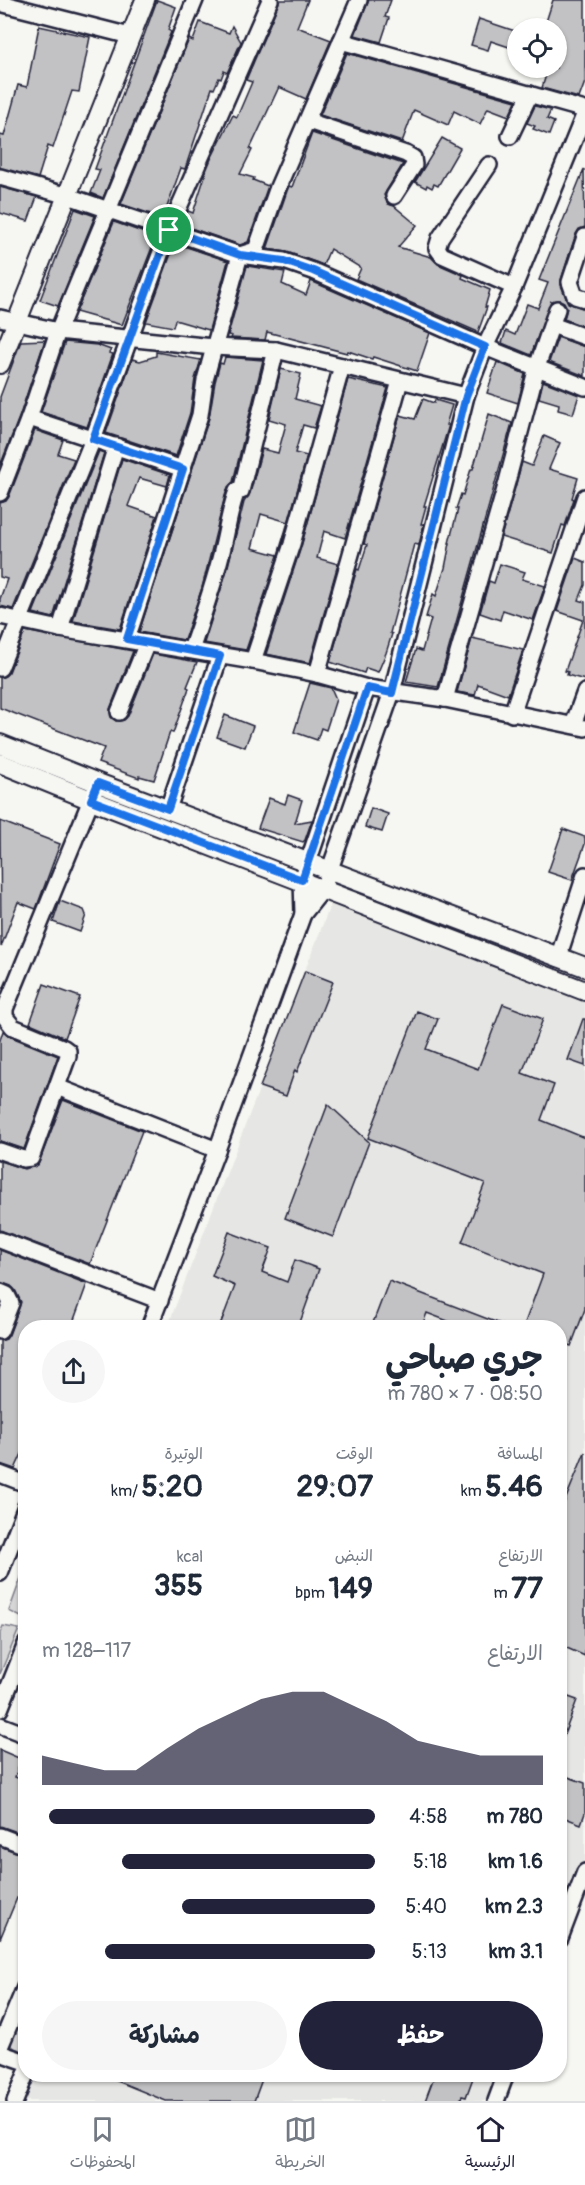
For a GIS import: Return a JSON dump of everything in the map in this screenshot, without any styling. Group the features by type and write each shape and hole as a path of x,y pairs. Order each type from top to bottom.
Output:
{"street":[{"path":"0,364 8,321 68,196 145,0"},
{"path":"0,493 29,418 58,331 195,0"},
{"path":"0,668 93,439 169,230 270,0"},
{"path":"240,255 256,250 278,187 359,0"},
{"path":"0,3 130,36"},
{"path":"152,1320 303,914 323,889 331,870 392,693 466,396 485,347 514,287 585,112 530,94 341,41"},
{"path":"510,136 530,94"},
{"path":"308,121 413,158 414,165 394,196"},
{"path":"489,165 440,238 437,248 442,255 514,287"},
{"path":"0,177 68,196 240,255 284,261 313,271 485,347 585,387"},
{"path":"585,237 570,282 575,296 585,299"},
{"path":"127,639 200,415 213,347 240,255"},
{"path":"445,699 537,367 557,309"},
{"path":"8,321 58,331 213,347 276,350 466,396"},
{"path":"552,325 585,337"},
{"path":"191,650 211,593 233,502 237,490 241,491 276,350"},
{"path":"253,662 292,544 342,366"},
{"path":"317,674 400,381"},
{"path":"29,418 183,469"},
{"path":"60,629 117,446"},
{"path":"512,714 585,497"},
{"path":"0,616 60,629 191,650 317,674 367,688 445,699 579,727 585,692"},
{"path":"119,712 147,643"},
{"path":"168,809 220,656"},
{"path":"303,914 302,880 367,688"},
{"path":"0,744 585,967"},
{"path":"0,763 585,991"},
{"path":"0,1150 23,1160 31,1158 68,1056 68,1051 13,1027 2,1017 98,783"},
{"path":"558,958 580,902 585,875"},
{"path":"57,1087 217,1150"},
{"path":"0,1240 160,1301"},
{"path":"0,1292 7,1295 10,1303 0,1330"},
{"path":"0,1474 18,1481"},
{"path":"0,1573 18,1527"},
{"path":"0,1709 18,1664"},
{"path":"0,1725 18,1732"},
{"path":"2,1836 18,1843"},
{"path":"567,1920 585,1872"},
{"path":"0,2047 18,2004"},
{"path":"0,2053 18,2059"},
{"path":"15,2101 23,2082"},
{"path":"496,2101 503,2082"}],"shaded area":[{"path":"338,885 585,985 585,1865 567,1912 567,1320 170,1320"},
{"path":"18,1586 18,1616 9,1611"},
{"path":"3,1626 18,1629 0,1674 0,1633"},
{"path":"18,2023 18,2051 10,2044"},
{"path":"31,2082 500,2082 492,2101 24,2101"}],"building":[{"path":"157,0 176,7 168,30 171,32 103,198 91,193 100,170 95,169"},
{"path":"280,0 308,0 297,27 331,40 306,99 279,87 250,149 252,150 240,174 254,178 253,180 268,186 248,242 240,245 182,225 188,211 193,213 204,176 233,115 237,117 252,82 246,80"},
{"path":"369,0 391,0 385,17 389,18 381,42 355,35"},
{"path":"553,0 585,0 585,82 579,98 542,88 545,78 567,78 567,18 547,18"},
{"path":"479,19 507,28 507,46 491,41 488,50 471,45"},
{"path":"200,22 229,33 232,26 241,42 227,73 224,71 214,89 212,88 185,169 181,168 163,218 121,204 189,39 193,41"},
{"path":"39,26 90,37 79,92 72,91 53,148 48,146 38,178 0,168 0,135 4,136 18,85 27,87"},
{"path":"347,53 516,101 509,116 488,108 480,124 454,111 448,125 414,110 402,142 320,115"},
{"path":"535,106 551,110 547,119 554,122 549,135 533,129 535,126 527,123"},
{"path":"312,133 403,164 384,195 388,204 394,206 417,225 398,247 431,257 438,264 463,275 462,278 490,290 478,332 356,279 361,268 330,249 323,265 287,252 267,249 287,191 289,186 292,187"},
{"path":"442,138 460,148 438,186 434,184 432,188 427,185 426,188 415,182"},
{"path":"584,169 585,227 579,229 576,234 561,285 568,303 585,309 585,327 564,319 567,308 564,302 551,301 531,355 502,343 506,331 515,335 527,304 538,308 548,283 539,280"},
{"path":"0,187 37,197 28,221 0,213"},
{"path":"75,209 95,216 58,306 40,300"},
{"path":"114,222 156,237 122,325 76,312"},
{"path":"175,243 228,261 209,330 175,320 173,327 146,322"},
{"path":"247,266 285,272 282,284 306,295 311,281 430,333 417,371 373,357 372,359 267,332 265,340 231,338 232,336 228,335"},
{"path":"558,337 585,347 585,376 549,362"},
{"path":"45,340 0,466 0,397 21,341"},
{"path":"65,342 97,345 111,350 109,353 113,354 87,427 41,412"},
{"path":"156,352 201,360 195,379 190,413 176,456 106,433 132,359 140,361 156,356"},
{"path":"225,357 263,360 233,482 228,487 225,496 202,588 184,640 139,632 209,418 220,363 223,364"},
{"path":"497,362 525,374 518,403 487,393"},
{"path":"281,369 301,374 295,399 321,406 314,428 303,425 295,453 307,456 283,541 246,650 204,643 227,570 244,502 250,493 262,449 278,453 286,424 269,419","holes":["261,514 288,522 278,555 252,548"]},
{"path":"348,379 388,388 345,538 324,531 317,558 338,564 310,663 266,654 301,547"},
{"path":"543,381 579,395 573,414 558,410 559,404 539,398"},
{"path":"423,399 452,405 446,425 449,425 424,506 426,506 421,524 424,524 419,545 414,544 386,653 378,672 366,668 364,673 330,662 357,569 359,570 367,545 364,544 400,415 415,419"},
{"path":"489,414 512,423 438,687 406,682 416,649 422,651 431,619 426,617 445,568 458,509 456,509 471,469 473,469"},
{"path":"35,430 63,440 58,454 74,459 13,609 0,606 7,579 0,577 0,503 9,497"},
{"path":"544,436 560,443 549,469 578,478 565,526 562,525 553,553 501,537 522,462 532,466"},
{"path":"99,451 104,453 53,618 33,613"},
{"path":"122,459 170,475 167,486 139,478 128,506 157,516 120,629 73,621"},
{"path":"575,558 585,562 585,585 579,600 585,602 585,680 567,675 568,672 565,671 583,620 557,611"},
{"path":"500,564 525,572 522,579 545,586 533,620 503,610 500,620 480,613 489,581 494,583"},
{"path":"25,631 133,651 110,709 111,717 116,721 124,720 128,716 153,654 197,662 154,780 139,776 139,778 98,763 104,748 0,708 0,678 9,672"},
{"path":"472,638 523,650 508,695 478,684 475,695 457,692"},
{"path":"310,683 331,688 336,699 326,730 321,728 317,740 294,732"},
{"path":"225,715 253,726 245,747 217,737"},
{"path":"288,795 302,800 295,823 312,820 303,842 258,828 269,798 285,804"},
{"path":"371,808 388,814 382,832 365,827"},
{"path":"0,821 60,844 36,909 18,902 1,947"},
{"path":"563,829 585,837 585,844 572,880 548,872"},
{"path":"60,901 84,910 86,915 80,932 53,922"},
{"path":"305,971 333,982 286,1096 260,1087"},
{"path":"44,984 80,997 65,1038 30,1023"},
{"path":"503,1004 543,1019 522,1073 554,1085 541,1120 585,1138 585,1309 571,1346 567,1345 567,1320 526,1320 543,1274 462,1242 485,1183 368,1138 417,1011 438,1019 426,1049 478,1069"},
{"path":"583,1019 585,1019 585,1066 568,1060"},
{"path":"3,1031 9,1036 58,1056 24,1149 0,1141 0,1040"},
{"path":"63,1100 142,1131 90,1264 0,1230 0,1161 24,1169 38,1165"},
{"path":"328,1104 369,1142 333,1237 285,1218"},
{"path":"229,1232 271,1248 262,1272 287,1282 295,1260 319,1269 301,1320 222,1320 235,1286 212,1276"},
{"path":"0,1250 87,1284 74,1320 18,1320 18,1462 15,1469 0,1464 0,1341 9,1335 21,1302 11,1286 0,1282"},
{"path":"389,1281 490,1320 445,1320 427,1313 424,1320 374,1320"},
{"path":"585,1452 585,1656 567,1648 567,1496"},
{"path":"567,1696 577,1700 567,1727"},
{"path":"0,1750 18,1758 15,1777 18,1778 18,1832 0,1826"},
{"path":"567,1777 585,1783 585,1813 581,1824 567,1819"},
{"path":"0,1846 18,1853 18,1898 0,1939"},
{"path":"120,2082 261,2082 254,2101 166,2101"},
{"path":"432,2082 472,2082 466,2097 462,2096 460,2101 425,2101"}],"route":[{"path":"169,230 240,255 284,261 313,271 485,347 466,396 392,693 367,688 302,880 91,800 98,783 168,809 220,656 127,639 183,469 93,439 169,230"}]}
